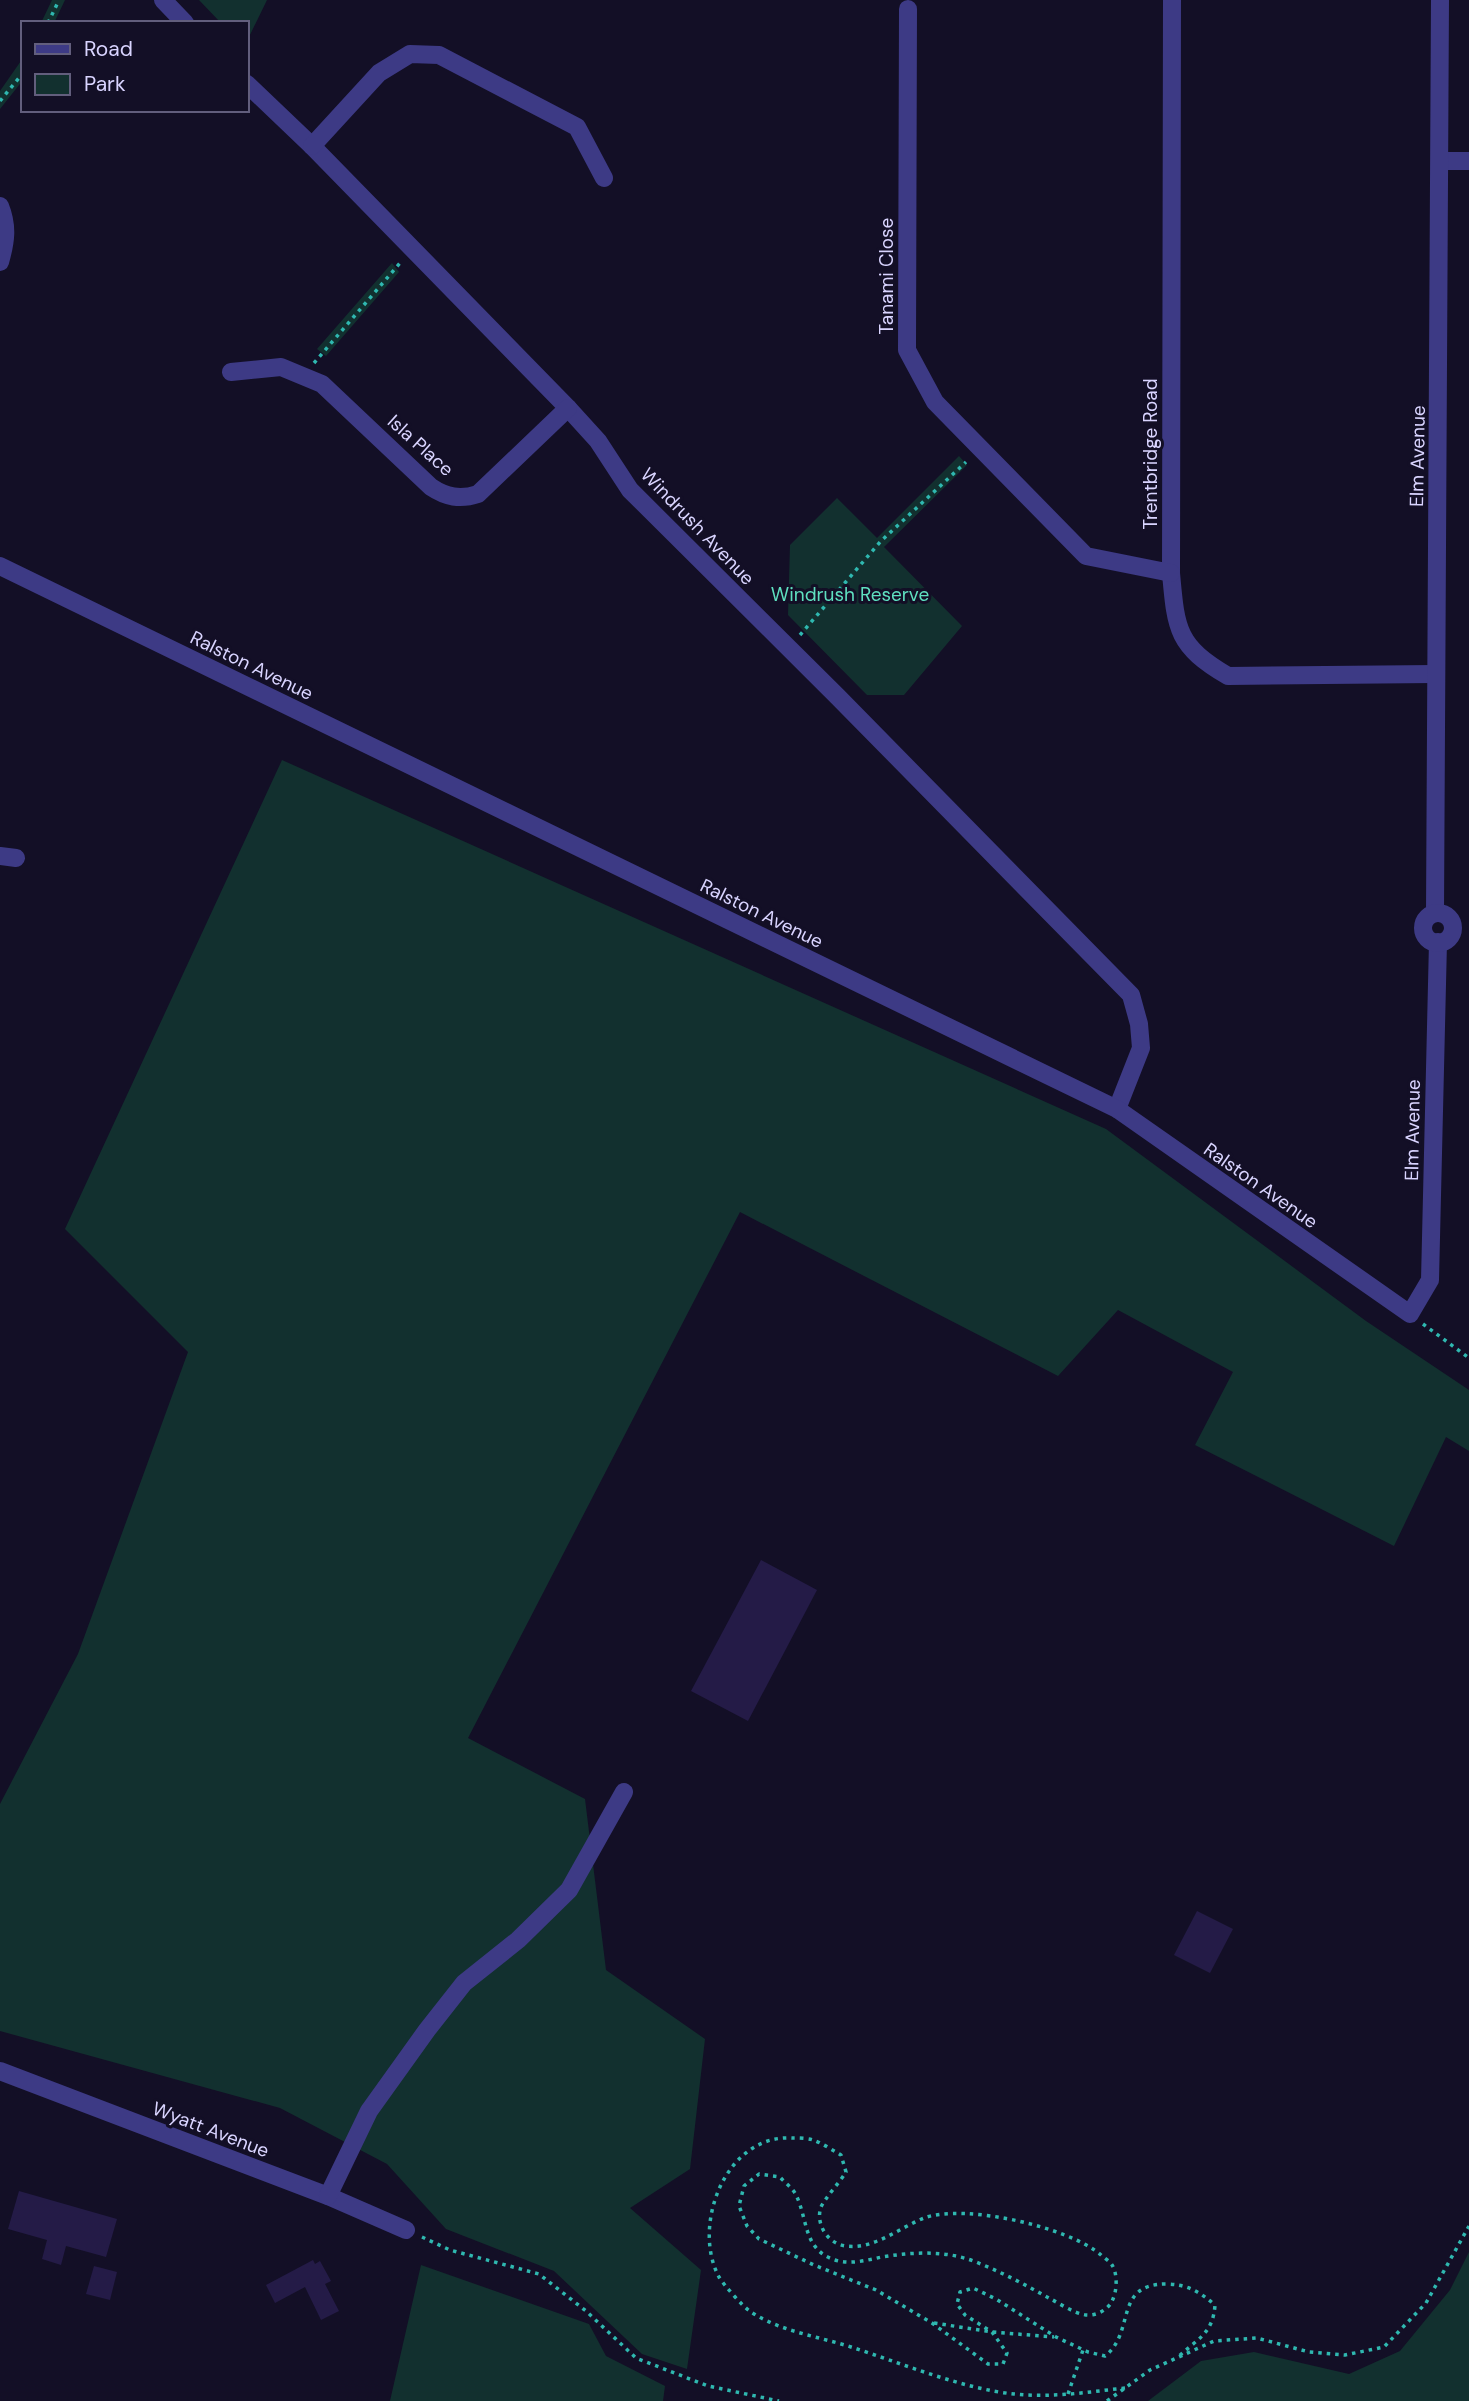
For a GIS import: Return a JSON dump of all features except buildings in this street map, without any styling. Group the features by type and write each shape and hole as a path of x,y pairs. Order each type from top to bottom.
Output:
{"street":[{"path":"163,0 184,21"},
{"name":"Trentbridge Road","path":"1172,0 1171,573 1174,605 1184,641 1202,661 1228,676 1435,674"},
{"name":"Elm Avenue","path":"1410,1314 1430,1280 1438,942 1431,943 1424,936 1422,929 1424,922 1435,912 1440,0"},
{"name":"Tanami Close","path":"908,9 906,350 935,402 1086,556 1171,573"},
{"path":"312,146 379,74 410,54 439,55 577,127 604,178"},
{"name":"Windrush Avenue","path":"248,85 312,146 568,408 598,441 630,490 1131,995 1139,1024 1141,1048 1117,1109"},
{"path":"1440,161 1469,161"},
{"path":"0,206 6,219 6,239 0,262"},
{"name":"Isla Place","path":"230,372 281,367 322,384 431,487 440,493 465,498 478,495 568,408"},
{"name":"Ralston Avenue","path":"0,566 1117,1109 1410,1314"},
{"path":"1435,912 1446,914 1462,928 1447,942 1438,942"},
{"path":"328,2196 369,2111 420,2040 464,1983 518,1940 569,1890 624,1792"},
{"name":"Wyatt Avenue","path":"0,2071 328,2196 406,2230"}],"path":[{"path":"49,21 59,0"},
{"path":"0,101 21,75"},
{"path":"305,376 324,348 412,249"},
{"path":"789,648 881,541 981,448"},
{"path":"1410,1314 1469,1358"},
{"path":"1125,2388 1047,2397 1011,2394 784,2329 749,2311 719,2277 708,2242 713,2207 726,2176 744,2155 759,2143 785,2138 812,2139 841,2155 846,2172 821,2207 821,2226 829,2239 843,2246 862,2247 927,2217 984,2215 1018,2220 1055,2232 1094,2248 1113,2265 1116,2283 1112,2303 1100,2313 1085,2315 984,2265 942,2254 908,2253 859,2263 836,2261 815,2249 805,2228 797,2195 780,2176 759,2174 744,2186 739,2206 747,2226 759,2239 876,2290 932,2323 988,2364 1003,2364 1007,2353 992,2332 965,2315 957,2304 960,2292 973,2288 996,2299 1056,2337 1083,2350 1105,2356 1115,2348 1123,2332 1126,2309 1133,2295 1146,2287 1179,2285 1199,2291 1215,2305 1214,2320 1205,2335 1178,2357"},
{"path":"1107,2401 1150,2370 1214,2341 1256,2338 1309,2352 1345,2355 1384,2347 1426,2303 1469,2226"},
{"path":"406,2230 450,2250 539,2274 586,2311 636,2358 709,2386 779,2401"},
{"path":"932,2323 992,2332 1056,2337"},
{"path":"1068,2394 1083,2350"},
{"path":"757,2401 761,2396"}],"green space":[{"path":"52,0 65,0 55,21 42,21"},
{"path":"199,0 267,0 248,39 248,21 219,21"},
{"path":"21,61 21,83 0,109 0,91"},
{"path":"392,263 399,272 326,356 317,349"},
{"name":"Windrush Reserve","path":"959,456 967,465 884,547 962,626 904,695 867,695 788,615 790,545 837,498 877,538"},
{"path":"282,760 1106,1129 1366,1321 1469,1390 1469,1451 1446,1437 1394,1546 1195,1445 1233,1372 1118,1310 1058,1376 740,1212 468,1738 585,1799 606,1970 705,2039 690,2169 630,2208 701,2270 687,2369 642,2354 554,2271 446,2229 387,2164 280,2108 0,2031 0,1804 78,1654 188,1352 65,1229"},
{"path":"1469,2252 1469,2401 1148,2401 1201,2361 1254,2352 1349,2374 1400,2351 1450,2290"},
{"path":"421,2265 589,2324 606,2356 665,2386 663,2401 390,2401"}]}
